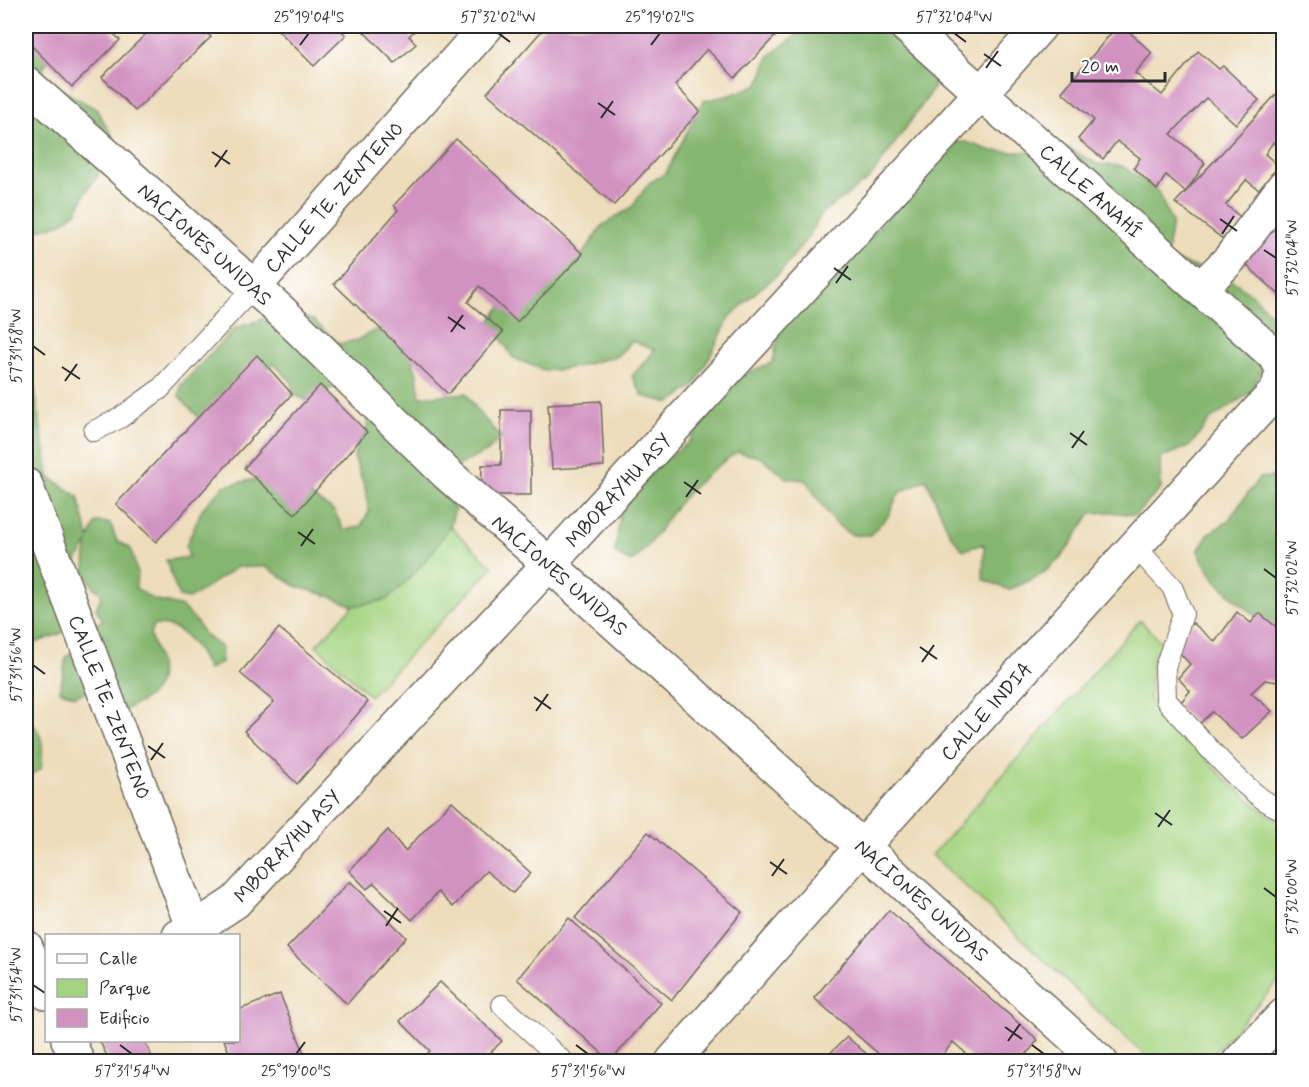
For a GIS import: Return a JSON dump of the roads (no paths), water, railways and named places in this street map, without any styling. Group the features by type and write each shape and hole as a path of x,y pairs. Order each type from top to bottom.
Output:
{"street":[{"name":"CALLE TE. ZENTENO","path":"254,287 487,26"},
{"name":"CALLE ANAHÍ","path":"906,26 1275,356"},
{"name":"MBORAYHU ASY","path":"186,932 235,902 549,564 1040,26"},
{"name":"NACIONES UNIDAS","path":"26,83 254,287 454,481 1101,1062"},
{"path":"1200,289 1229,260 1284,186"},
{"name":"CALLE INDIA","path":"672,1062 863,846 1277,390 1283,369 1275,356"},
{"name":"CALLE TE. ZENTENO","path":"26,485 186,932"},
{"path":"26,947 45,991"},
{"path":"1239,1062 1284,1015"},
{"path":"68,1042 78,1062"}],"lane":[{"name":"CALLE TE. ZENTENO","path":"94,431 120,418 160,389 254,287"},
{"path":"1135,546 1172,587 1183,614 1165,667 1166,700 1224,764 1254,793 1276,808 1284,809"},
{"path":"502,1005 564,1062"}]}
